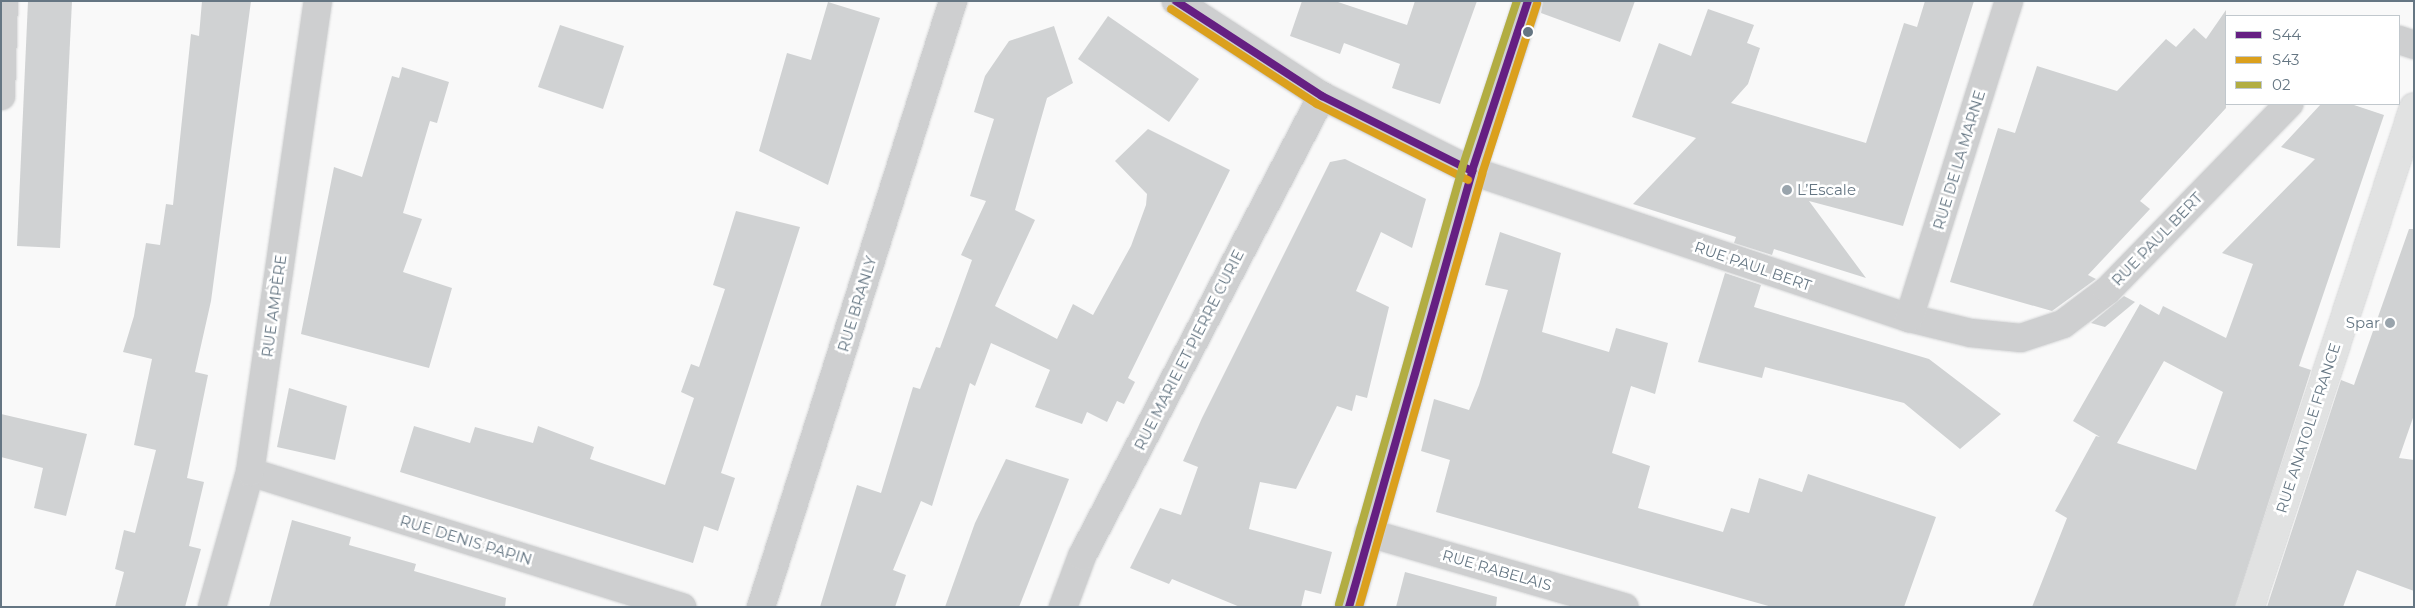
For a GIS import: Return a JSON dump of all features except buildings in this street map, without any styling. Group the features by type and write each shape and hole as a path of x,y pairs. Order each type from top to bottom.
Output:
{"main road":[{"name":"RUE ANATOLE FRANCE","path":"2250,607 2414,107"}],"street":[{"path":"1,96 4,1"},
{"name":"RUE AMPÈRE","path":"212,607 250,472 318,1"},
{"name":"RUE BRANLY","path":"762,607 953,1"},
{"name":"RUE PAUL BERT","path":"1176,1 1322,96 1472,171 1909,318 1971,333 2021,338 2063,324 2108,290 2288,105"},
{"path":"1349,607 1472,171 1528,1"},
{"name":"RUE DE LA MARNE","path":"1909,318 2009,1"},
{"path":"2400,40 2414,45"},
{"name":"RUE MARIE ET PIERRE CURIE","path":"1064,607 1082,556 1322,96"},
{"name":"RUE DENIS PAPIN","path":"250,472 682,607"},
{"name":"RUE RABELAIS","path":"1369,533 1624,607"}],"transit line":[{"name":"S44","path":"1176,1 1322,96 1472,171"},
{"name":"02","path":"1339,604 1462,168 1517,1"},
{"name":"S44","path":"1349,607 1472,171 1528,1"},
{"name":"S43","path":"1359,607 1482,174 1537,4"},
{"name":"S43","path":"1171,9 1317,104 1468,180"}],"place":[{"name":"L’Escale","path":"1787,190"},
{"name":"Spar","path":"2390,323"}]}
